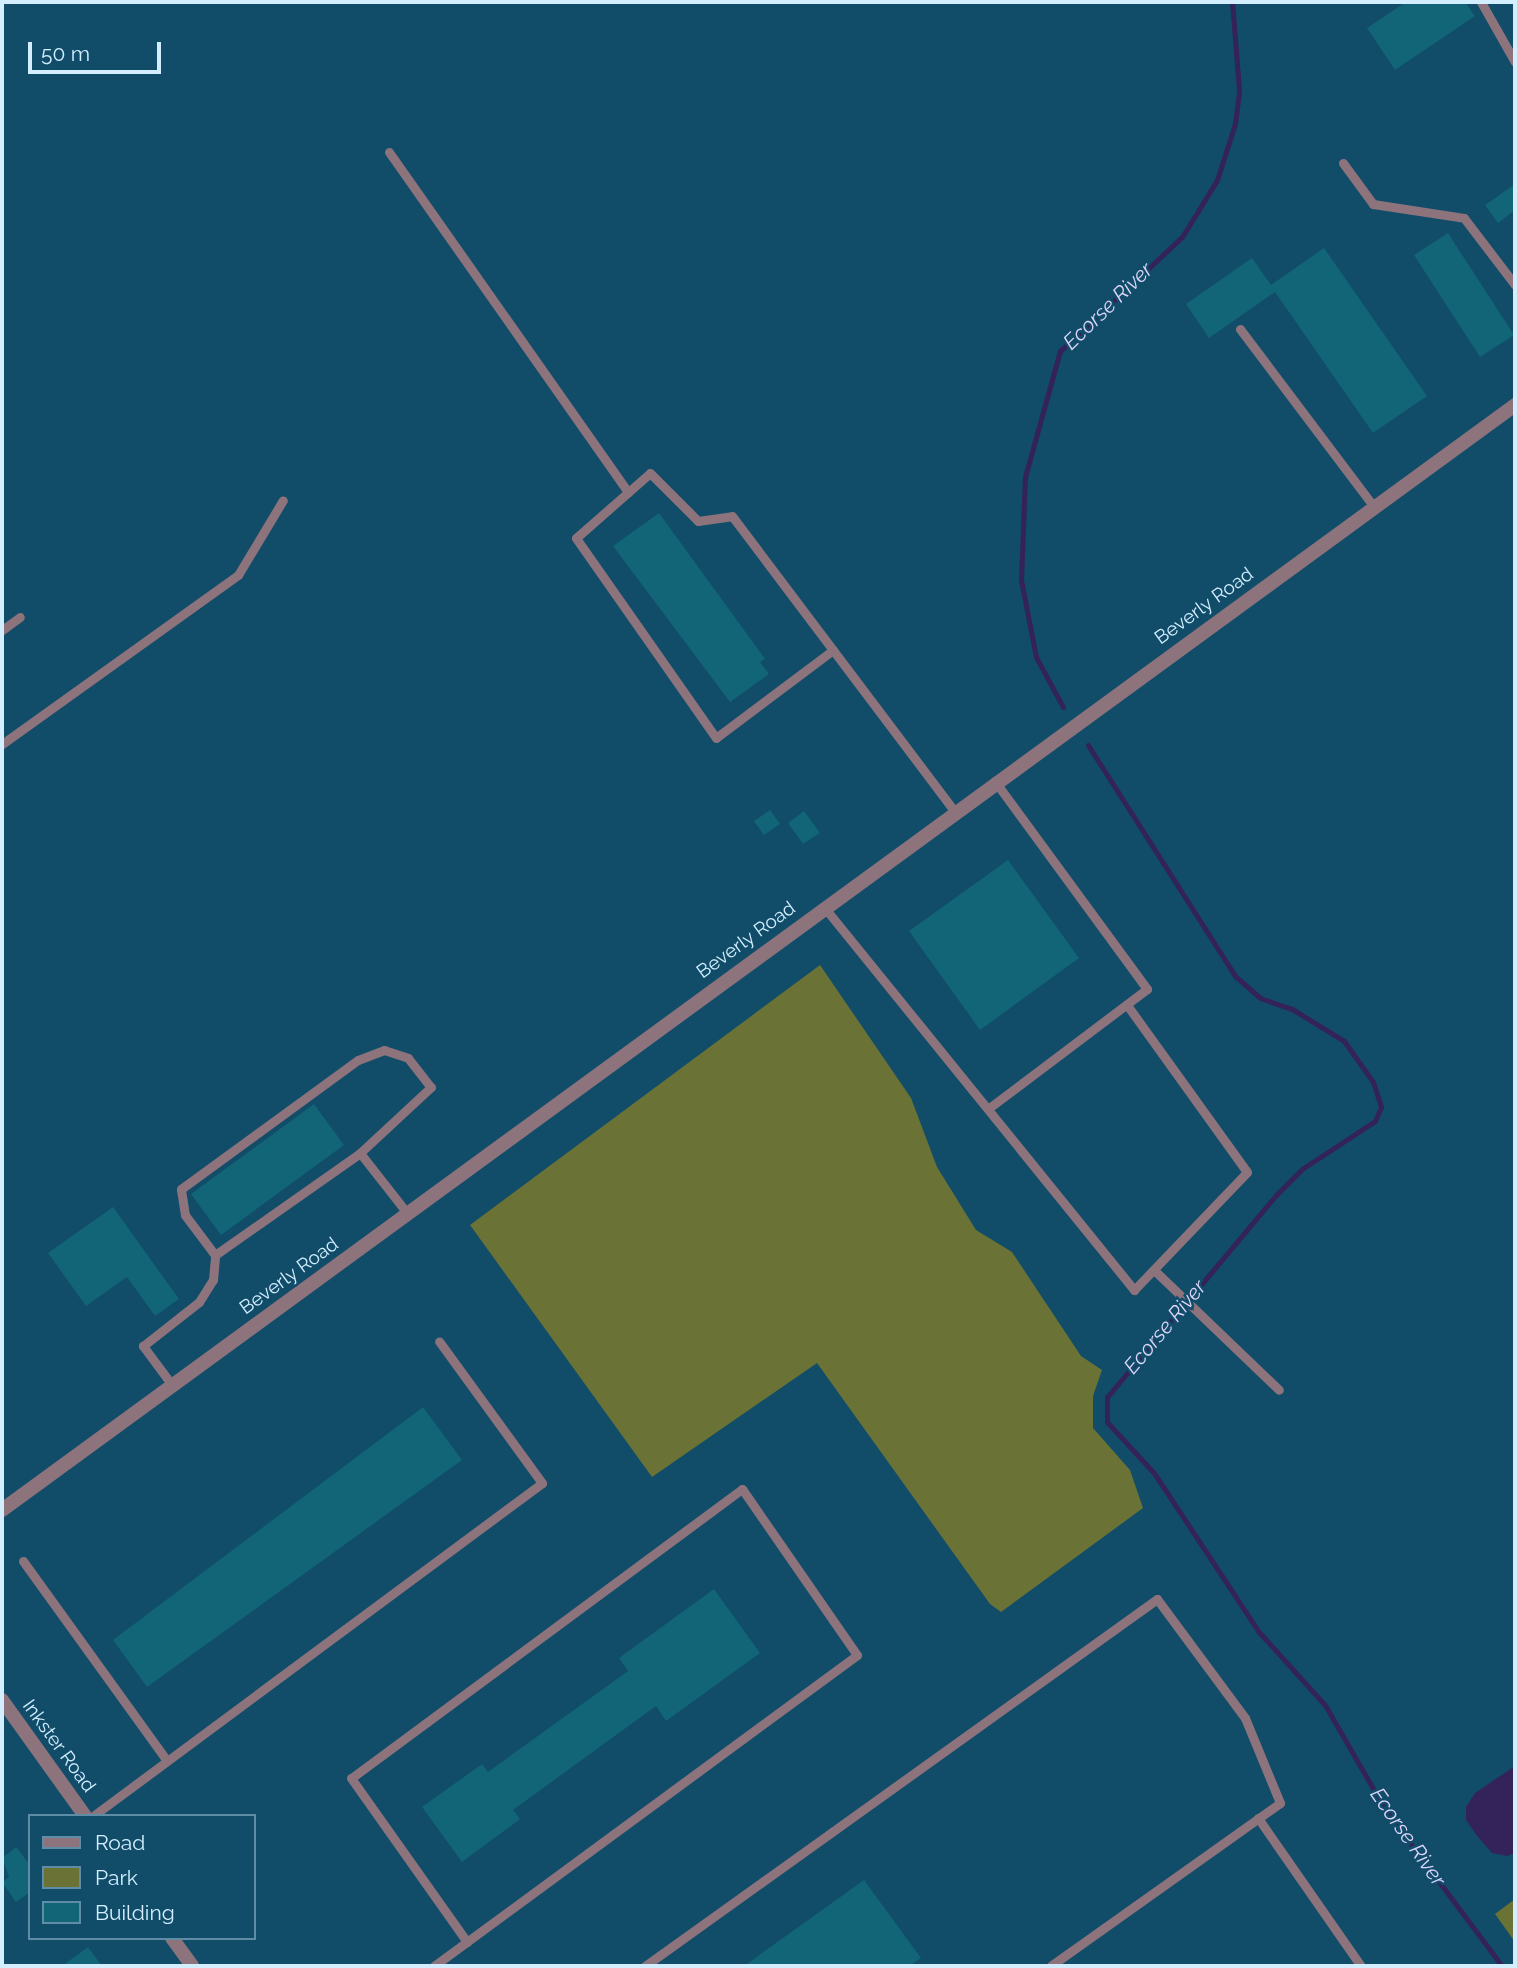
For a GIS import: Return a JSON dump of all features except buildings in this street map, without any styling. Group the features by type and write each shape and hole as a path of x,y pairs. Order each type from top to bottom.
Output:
{"street":[{"name":"Beverly Road","path":"2,1510 995,781 1515,405"},
{"name":"Inkster Road","path":"2,1699 84,1814"},
{"path":"173,1940 192,1966"}],"lane":[{"path":"1481,2 1515,62"},
{"path":"389,152 628,492"},
{"path":"1343,163 1373,204 1464,218 1515,285"},
{"path":"1240,329 1374,507"},
{"path":"833,650 716,738 576,538 650,473 698,521 732,516 833,650 954,811"},
{"path":"2,744 238,575 283,500"},
{"path":"2,630 20,617"},
{"path":"989,1108 1147,989 995,781"},
{"path":"824,907 1135,1290 1247,1172 1127,1005"},
{"path":"172,1385 143,1346 199,1302 214,1280 215,1255 185,1215 181,1189 358,1060 384,1050 408,1058 431,1087 360,1153 215,1255"},
{"path":"360,1153 407,1213"},
{"path":"1154,1270 1199,1310 1279,1390"},
{"path":"96,1814 542,1483 439,1341"},
{"path":"434,1966 467,1942 857,1655 742,1489 351,1779 467,1942"},
{"path":"23,1562 167,1761"},
{"path":"645,1966 1157,1599 1245,1717 1280,1803 1051,1966"},
{"path":"1258,1818 1361,1966"}],"green space":[{"path":"820,965 911,1098 937,1167 976,1230 1012,1252 1081,1356 1102,1370 1093,1396 1093,1428 1130,1470 1143,1508 1001,1612 990,1604 817,1363 652,1477 470,1225"},
{"path":"1515,1899 1515,1942 1495,1914"}],"shaded area":[{"path":"1515,1766 1515,1853 1507,1856 1492,1853 1478,1837 1466,1820 1466,1807 1475,1793"}],"waterway":[{"name":"Ecorse River","path":"1063,707 1036,657 1021,580 1025,477 1060,351 1182,237 1217,180 1235,124 1239,90 1232,2"},
{"name":"Ecorse River","path":"1088,745 1235,976 1260,998 1292,1009 1344,1041 1373,1082 1381,1107 1375,1121 1302,1169 1276,1195 1107,1397 1107,1422 1154,1473 1259,1632 1325,1705 1386,1811 1502,1966"}]}
